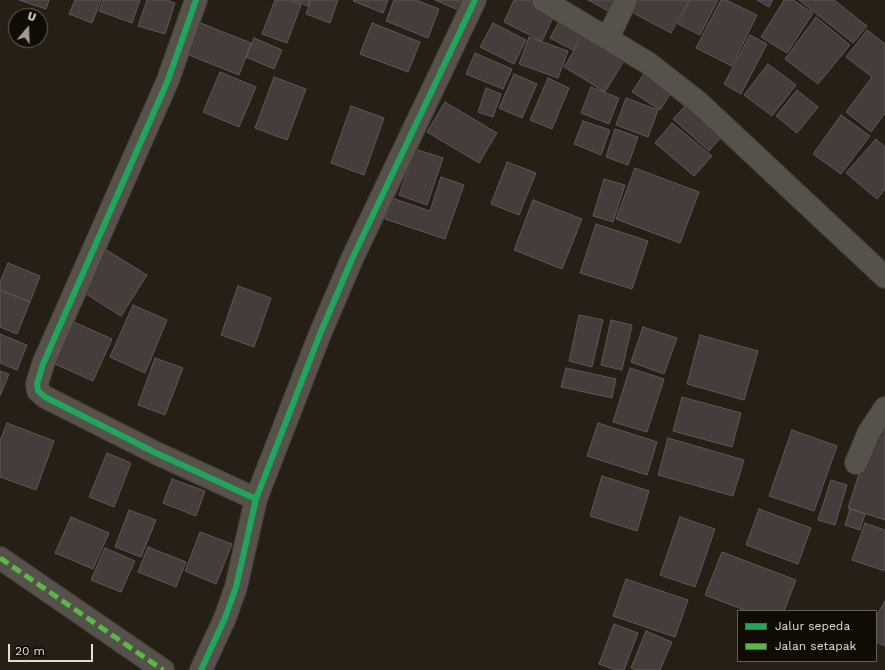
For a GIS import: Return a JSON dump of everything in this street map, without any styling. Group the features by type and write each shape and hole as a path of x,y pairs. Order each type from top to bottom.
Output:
{"street":[{"path":"196,0 168,80 43,364 37,384 38,392 45,397 156,453 256,499"},
{"path":"201,670 225,618 236,587 256,499 303,374 349,266 475,0"},
{"path":"543,0 648,63 698,102 885,277"},
{"path":"608,38 626,0"},
{"path":"856,463 869,432 885,408"},
{"path":"0,558 163,670"}],"building":[{"path":"19,0 49,0 46,8"},
{"path":"75,0 101,0 92,23 69,14"},
{"path":"103,0 140,0 132,23 99,11"},
{"path":"147,0 167,0 175,3 165,34 138,26"},
{"path":"275,0 289,0 301,5 287,43 262,34"},
{"path":"292,0 310,0 308,6"},
{"path":"311,0 338,0 330,23 306,14"},
{"path":"388,0 383,13 353,1"},
{"path":"394,0 416,0 439,9 428,38 386,21"},
{"path":"435,0 462,0 458,10"},
{"path":"514,0 533,0 556,11 542,41 504,22"},
{"path":"588,0 621,0 614,14"},
{"path":"628,0 689,0 671,33 624,8"},
{"path":"690,0 718,0 700,35 678,24"},
{"path":"721,0 726,0 757,15 732,66 696,48"},
{"path":"757,0 773,0 769,7"},
{"path":"784,0 793,0 813,13 787,53 761,37"},
{"path":"799,0 834,0 867,26 853,43"},
{"path":"562,16 585,28 573,50 550,38"},
{"path":"816,17 850,45 818,84 785,59"},
{"path":"193,20 251,43 239,75 181,52"},
{"path":"372,23 420,42 408,72 360,54"},
{"path":"493,23 526,40 514,64 480,47"},
{"path":"587,29 628,54 605,92 564,67"},
{"path":"867,30 885,44 885,113 871,132 846,112 872,77 846,57"},
{"path":"750,35 767,44 741,94 724,84"},
{"path":"529,37 568,51 558,78 519,64"},
{"path":"254,38 282,50 274,69 246,57"},
{"path":"475,53 512,69 503,89 466,74"},
{"path":"768,64 796,85 772,116 744,95"},
{"path":"647,69 675,87 660,110 632,92"},
{"path":"220,72 256,87 239,127 203,112"},
{"path":"514,74 537,84 522,118 499,108"},
{"path":"274,77 306,89 287,140 255,128"},
{"path":"548,78 569,88 552,129 530,120"},
{"path":"591,87 619,98 609,124 581,113"},
{"path":"486,88 501,94 493,117 478,112"},
{"path":"797,90 818,107 797,133 776,116"},
{"path":"626,98 658,110 648,137 616,125"},
{"path":"445,102 497,133 479,163 427,132"},
{"path":"687,104 722,136 709,151 673,119"},
{"path":"351,106 384,118 364,175 331,163"},
{"path":"841,115 870,136 841,174 813,154"},
{"path":"583,121 610,130 601,155 574,144"},
{"path":"672,123 712,156 694,176 655,143"},
{"path":"615,129 638,137 628,165 606,157"},
{"path":"876,139 885,147 885,189 877,199 846,173"},
{"path":"415,149 443,158 427,205 399,195"},
{"path":"507,162 536,173 519,215 491,204"},
{"path":"635,168 699,192 680,243 616,219"},
{"path":"441,177 464,185 445,239 385,219 392,198 430,211"},
{"path":"604,179 625,185 613,222 593,216"},
{"path":"533,200 582,219 562,269 514,250"},
{"path":"596,224 648,241 632,289 580,273"},
{"path":"103,248 147,275 121,316 78,289"},
{"path":"8,263 40,276 30,302 0,290 0,282"},
{"path":"238,286 271,298 254,347 221,335"},
{"path":"0,290 30,302 17,334 0,327"},
{"path":"133,305 167,320 145,373 110,357"},
{"path":"579,315 603,320 592,367 569,361"},
{"path":"67,319 112,339 93,381 48,361"},
{"path":"611,320 632,325 622,370 601,365"},
{"path":"643,327 677,338 664,374 631,362"},
{"path":"0,334 27,345 17,370 0,363"},
{"path":"700,335 758,351 744,400 687,384"},
{"path":"155,358 183,368 165,415 138,405"},
{"path":"566,368 616,379 612,398 561,387"},
{"path":"630,368 664,379 647,432 613,422"},
{"path":"0,371 9,374 0,396"},
{"path":"682,397 741,413 732,447 673,431"},
{"path":"7,423 54,441 36,490 0,477 0,441"},
{"path":"598,423 657,442 647,475 587,456"},
{"path":"874,428 885,431 885,520 848,508"},
{"path":"792,430 837,446 814,511 769,496"},
{"path":"668,438 744,460 733,496 658,475"},
{"path":"107,453 131,463 114,507 89,497"},
{"path":"602,476 649,491 637,531 590,516"},
{"path":"172,479 205,491 196,516 163,503"},
{"path":"831,480 847,485 835,525 818,520"},
{"path":"759,509 811,528 798,564 746,545"},
{"path":"850,509 865,514 860,530 845,525"},
{"path":"129,510 156,520 141,557 115,547"},
{"path":"71,517 109,533 93,569 55,553"},
{"path":"680,517 715,529 695,587 660,575"},
{"path":"865,523 885,530 885,571 852,560"},
{"path":"200,532 232,544 216,584 185,571"},
{"path":"148,547 186,562 176,587 138,572"},
{"path":"105,548 135,561 121,592 91,580"},
{"path":"722,552 796,580 784,610 744,610 705,595"},
{"path":"626,579 688,600 675,637 613,616"},
{"path":"885,601 885,646 877,642 877,615"},
{"path":"614,624 638,633 624,670 616,670 599,664"},
{"path":"646,631 672,642 660,670 638,670 631,668"}],"marked path":[{"path":"0,558 163,670"}],"cycle path":[{"path":"196,0 168,80 43,364 37,384 38,391 45,397 156,453 256,499"},
{"path":"201,670 225,618 236,587 256,499 320,334 352,259 475,0"}]}
